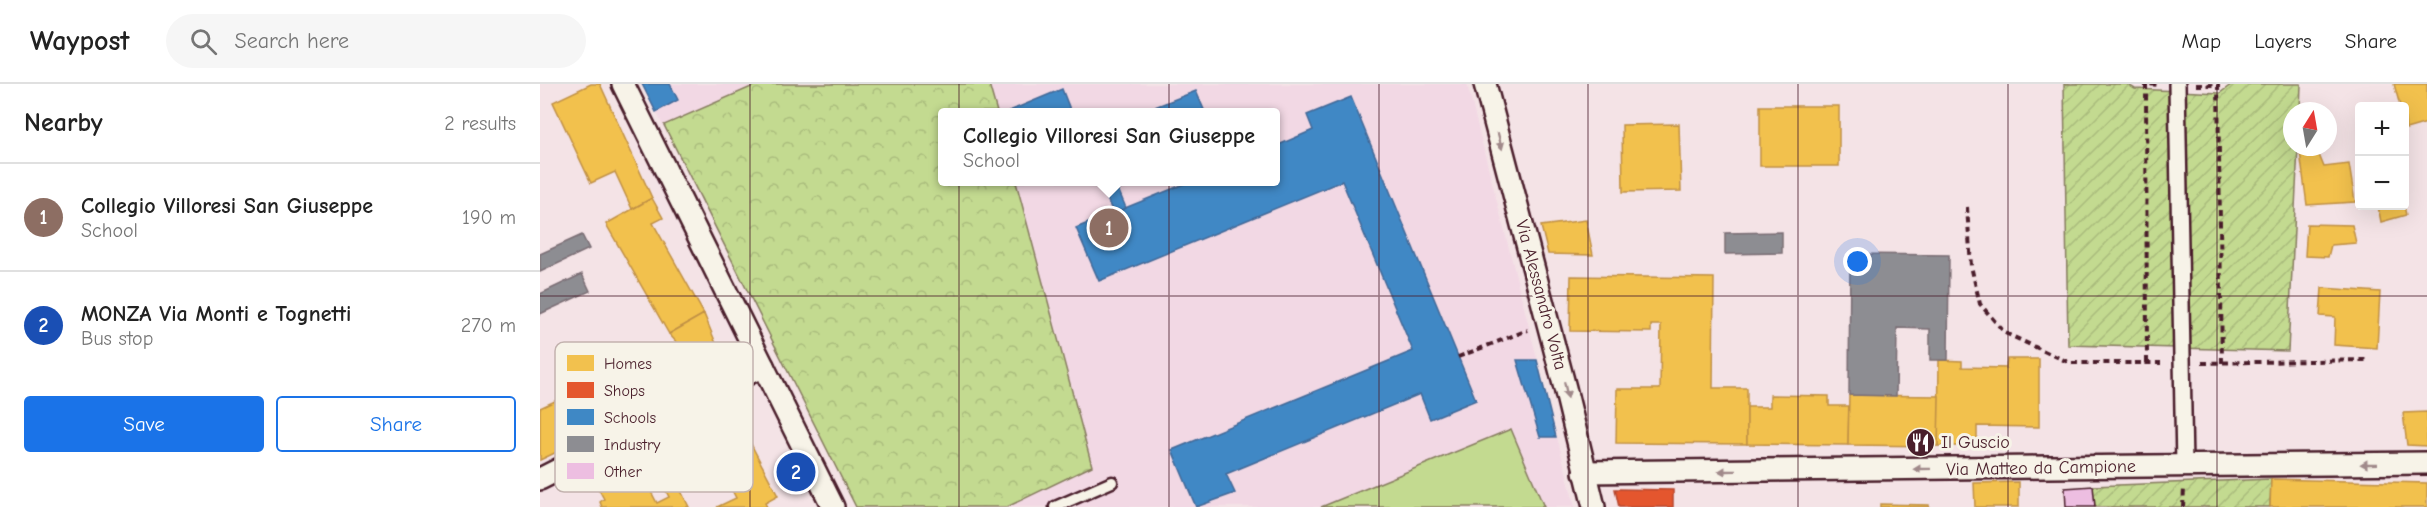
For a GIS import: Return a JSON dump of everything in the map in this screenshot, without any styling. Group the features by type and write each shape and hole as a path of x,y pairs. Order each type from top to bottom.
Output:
{"street":[{"path":"623,84 751,342"},
{"name":"Via Alessandro Volta","path":"1485,84 1594,507"},
{"path":"2177,84 2184,466"},
{"path":"753,346 833,507"},
{"path":"753,371 763,366"},
{"name":"Via Matteo da Campione","path":"1584,472 2427,464"},
{"path":"540,479 555,471"}],"lane":[{"path":"1055,507 1112,482"}],"path":[{"path":"1967,207 1971,266 1980,304 2005,333 2070,363 2147,363 2146,84"},
{"path":"2218,85 2222,363 2366,360"},
{"path":"1458,357 1529,330"}],"shaded area":[{"path":"642,84 1467,84 1575,507 856,507"}],"green space":[{"path":"758,84 989,84 996,108 938,108 938,186 1017,186 1092,466 1007,507 856,507 664,125"},
{"path":"2064,84 2127,84 2135,89 2220,93 2232,84 2301,84 2300,102 2283,102 2283,156 2298,156 2288,351 2068,345"},
{"path":"1511,429 1544,507 1321,507"},
{"path":"2271,479 2270,507 2095,507 2093,486"}],"building: Homes":[{"path":"591,84 600,84 652,198 632,209 615,172 591,183 553,102"},
{"path":"2394,84 2427,84 2427,123 2409,128 2409,102 2399,102"},
{"path":"1760,106 1839,106 1839,166 1760,166"},
{"path":"1679,124 1681,191 1623,192 1622,125"},
{"path":"2301,156 2319,156 2324,167 2349,164 2355,202 2307,205"},
{"path":"652,198 663,218 653,223 704,314 669,334 606,224"},
{"path":"2379,210 2405,210 2406,215 2381,222"},
{"path":"1586,220 1593,255 1548,254 1541,226"},
{"path":"2307,224 2352,225 2356,243 2331,245 2328,257 2305,256"},
{"path":"1571,276 1714,278 1713,388 1747,388 1747,444 1616,443 1617,389 1660,389 1661,325 1651,325 1651,332 1570,331"},
{"path":"2322,288 2380,292 2377,348 2334,345 2335,317 2320,316"},
{"path":"704,314 715,342 676,342 669,334"},
{"path":"2007,359 2039,359 2039,427 1977,426 1977,446 1938,446 1939,360 1962,361 1962,367 2006,368"},
{"path":"1770,395 1829,396 1829,406 1849,406 1848,445 1747,444 1747,407 1770,407"},
{"path":"1849,395 1939,396 1938,446 1848,445"},
{"path":"555,401 555,453 540,460 540,408"},
{"path":"2427,412 2427,446 2407,445 2403,413"},
{"path":"753,448 778,496 765,503 767,507 717,507 736,498 733,492 753,492"},
{"path":"2271,479 2427,483 2427,507 2270,507"},
{"path":"2019,482 2019,507 1975,507 1974,483"},
{"path":"600,492 651,492 657,503 669,497 666,492 682,492 689,507 602,507 600,502 604,499"},
{"path":"1880,504 1929,505 1929,507 1880,507"}],"building: Shops":[{"path":"1615,489 1673,490 1673,507 1619,507"}],"building: Schools":[{"path":"642,84 670,84 678,100 656,112"},
{"path":"1062,89 1069,108 1017,108"},
{"path":"1196,91 1203,108 1152,108"},
{"path":"1351,97 1476,400 1430,419 1420,394 1226,474 1235,493 1196,507 1172,450 1413,351 1342,181 1099,281 1076,228 1179,186 1280,186 1280,144 1313,130 1307,115"},
{"path":"1102,186 1126,186 1118,189 1126,208 1113,213"},
{"path":"1517,360 1537,360 1556,437 1540,437"}],"building: Industry":[{"path":"1782,232 1782,253 1725,254 1725,233"},
{"path":"582,235 589,249 540,272 540,254"},
{"path":"1850,254 1949,255 1948,360 1930,360 1930,329 1897,328 1896,396 1849,395"},
{"path":"582,274 590,291 540,314 540,294"}],"building: Other":[{"path":"2093,486 2095,507 2066,507 2065,488"}],"place":[{"name":"Collegio Villoresi San Giuseppe","path":"1109,228"},
{"name":"Il Guscio","path":"1920,442"},
{"name":"MONZA Via Monti e Tognetti","path":"796,472"}]}
